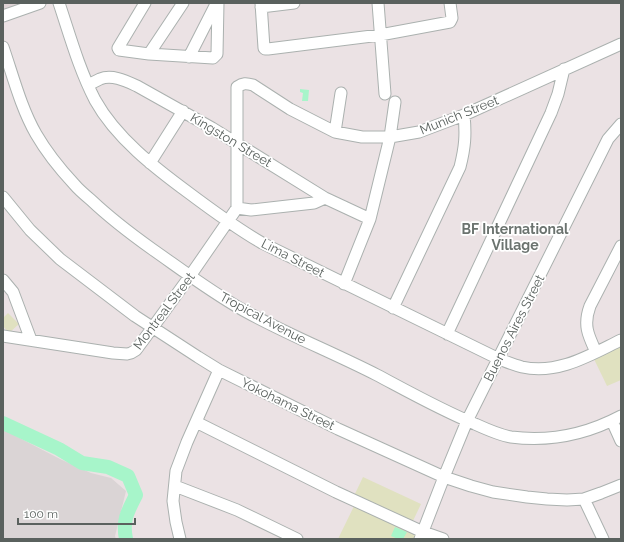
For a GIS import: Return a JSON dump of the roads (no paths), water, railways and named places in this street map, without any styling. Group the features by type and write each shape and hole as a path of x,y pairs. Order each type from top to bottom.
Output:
{"street":[{"path":"3,16 40,3"},
{"name":"Lima Street","path":"59,3 80,68 88,85 104,114 124,139 150,163 227,222 262,243 499,359 524,367 539,369 556,368 572,363 621,340"},
{"path":"145,3 118,48 119,50 149,54 213,58 217,54 217,3"},
{"path":"149,54 183,3"},
{"path":"189,56 217,3"},
{"path":"294,3 261,5 265,49 380,36 450,22 452,18 450,3"},
{"path":"378,3 385,94"},
{"name":"Munich Street","path":"237,144 237,87 241,84 248,83 253,85 290,109 335,132 362,137 390,137 419,132 464,115 621,44"},
{"name":"Tropical Avenue","path":"3,47 22,105 36,133 54,161 76,186 134,237 210,290 243,310 467,421 490,430 510,436 539,438 564,437 616,419"},
{"path":"447,334 551,113 558,94 564,69"},
{"name":"Kingston Street","path":"88,85 100,79 108,78 126,81 137,86 183,111 325,198 370,219"},
{"path":"335,132 341,93"},
{"path":"344,284 370,219 390,137 395,102"},
{"path":"150,163 183,111"},
{"path":"393,308 460,167 466,130 464,115"},
{"name":"Buenos Aires Street","path":"421,535 467,421 608,139 621,124"},
{"path":"237,144 237,208 251,210 265,209 314,203 325,198"},
{"name":"Yokohama Street","path":"3,197 30,230 60,259 136,316 219,370 338,429 444,476 493,492 527,497 567,500 584,499 621,485"},
{"name":"Montreal Street","path":"3,336 99,351 127,354 131,353 136,350 154,327 237,208"},
{"path":"596,352 588,332 586,323 587,315 590,306 621,246"},
{"path":"3,280 15,296 31,340"},
{"path":"180,539 173,501 176,471 187,442 219,370"},
{"path":"616,419 621,441"},
{"path":"196,422 421,535 443,539"},
{"path":"175,486 237,510 297,539"},
{"path":"584,499 603,539"}],"waterway":[{"path":"3,423 59,449 82,463 108,467 128,476 136,495 125,521 126,539"}],"district":[{"name":"BF International Village","path":"515,238"}]}
